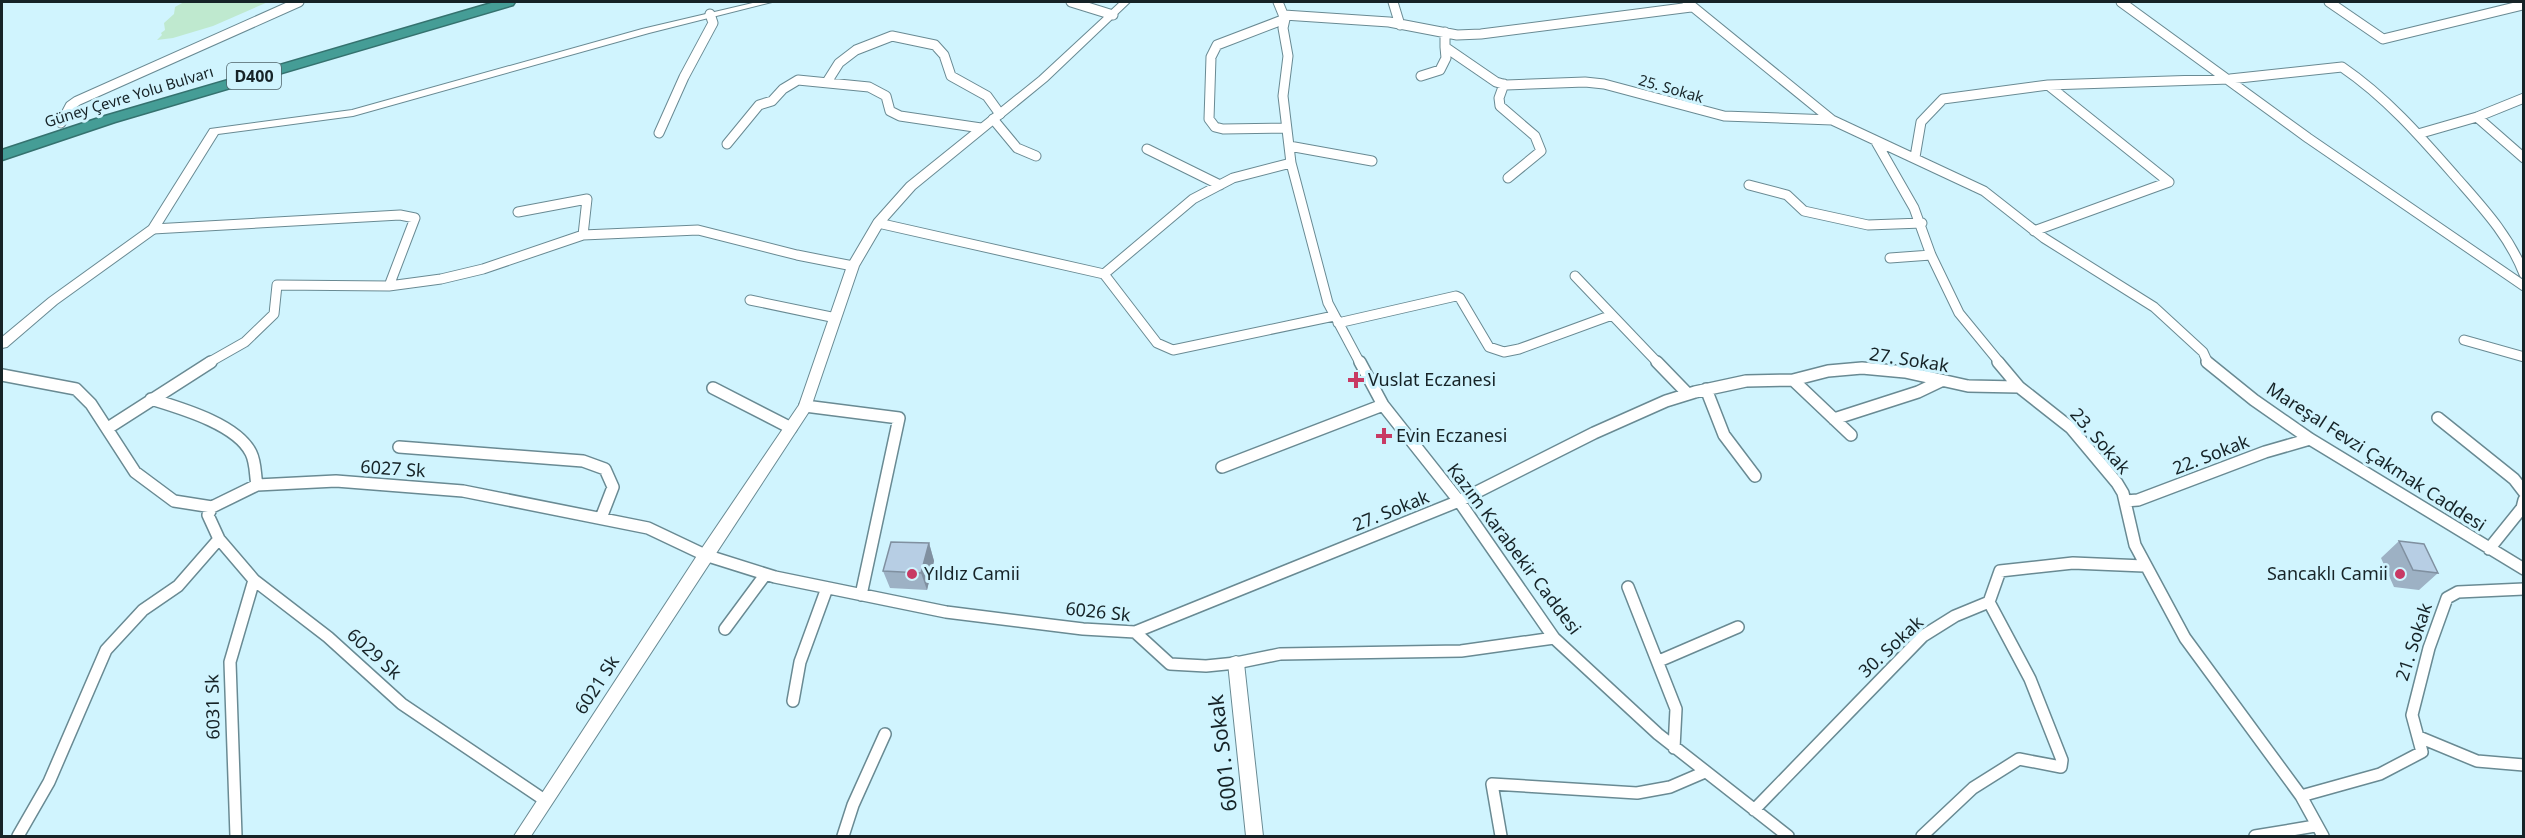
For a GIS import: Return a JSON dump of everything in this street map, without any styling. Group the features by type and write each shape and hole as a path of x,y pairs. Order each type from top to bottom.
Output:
{"highway":[{"name":"Güney Çevre Yolu Bulvarı","path":"2,143 168,89 469,2"},
{"name":"Güney Çevre Yolu Bulvarı","path":"2,155 110,119 508,2"}],"street":[{"path":"61,123 70,106 77,101 299,2"},
{"path":"2,344 53,300 153,229 214,131 353,113 710,14 767,2"},
{"path":"1071,2 1113,15"},
{"name":"6021 Sk","path":"522,837 705,555 805,406 853,266 878,223 911,186 1043,79 1125,2"},
{"name":"Kazım Karabekir Caddesi","path":"1278,2 1284,17 1283,28 1288,56 1283,96 1286,128 1291,163 1311,241 1328,303 1383,405 1459,501 1554,638 1674,748 1788,837"},
{"path":"1393,2 1400,25"},
{"path":"2121,2 2318,145 2523,286"},
{"path":"2329,2 2383,39 2523,5"},
{"path":"2518,2 2523,5"},
{"path":"1286,128 1223,129 1215,127 1209,119 1211,57 1216,45 1284,17 1368,20 1445,32 1481,34 1689,4"},
{"name":"Mareşal Fevzi Çakmak Caddesi","path":"1689,4 1832,120 1984,190 2034,231 2144,299 2204,352 2208,363 2254,400 2310,439 2523,569"},
{"path":"659,133 684,77 713,23 710,14"},
{"path":"1421,76 1440,70 1446,58 1445,32"},
{"path":"827,82 839,63 856,50 892,36 935,45 944,55 951,76 987,96 997,117 1017,148 1036,156"},
{"name":"25. Sokak","path":"1445,46 1496,82 1504,84 1604,84 1715,115 1832,120"},
{"path":"1915,157 1922,122 1943,99 2048,85 2230,79 2342,67 2390,104 2494,220 2518,258 2523,274"},
{"path":"727,144 759,105 772,101 783,89 798,80 870,87 886,96 890,111 900,116 981,128"},
{"path":"1504,84 1499,98 1500,106 1535,136 1540,147 1539,154 1523,164 1508,178"},
{"path":"2034,231 2169,182 2048,85"},
{"path":"2418,134 2477,117 2523,98"},
{"path":"2477,117 2523,158"},
{"name":"23. Sokak","path":"1874,140 1922,224 1931,255 1959,313 2019,387 2071,428 2116,483 2125,501 2135,544 2144,566 2185,638 2301,796 2319,831"},
{"path":"1289,146 1372,161"},
{"path":"1147,149 1220,185"},
{"path":"1104,274 1193,199 1233,178 1291,163"},
{"path":"1749,185 1776,188 1800,205 1804,211 1831,218 1881,226 1922,224"},
{"path":"518,212 573,200 587,200 583,235"},
{"path":"153,229 400,215 415,218 389,286"},
{"path":"878,223 1104,274 1158,343 1173,350 1446,297 1460,297 1489,347 1498,351 1519,349 1612,315"},
{"path":"108,428 187,375 245,342 274,314 277,285 389,286 441,279 483,269 583,235 698,230 797,255 853,266"},
{"path":"1890,258 1931,255"},
{"path":"1575,276 1688,394"},
{"path":"750,300 836,318"},
{"path":"2464,340 2523,357"},
{"name":"27. Sokak","path":"1135,632 1459,501 1594,433 1688,394 1706,389 1746,381 1793,380 1828,371 1862,368 1905,372 1968,386 2019,387"},
{"path":"2,375 76,389 91,404 135,472 174,501 212,507"},
{"path":"1793,380 1851,435"},
{"path":"1834,419 1918,392 1941,381"},
{"path":"713,388 791,428"},
{"path":"1706,389 1724,435 1755,476"},
{"path":"151,399 190,412 234,434 251,452 257,485"},
{"path":"1222,467 1383,405"},
{"path":"805,406 899,418 861,595"},
{"path":"2438,418 2514,479 2523,492"},
{"name":"22. Sokak","path":"2125,501 2138,500 2265,452 2310,439"},
{"path":"399,447 583,461 606,469 613,487 601,518"},
{"name":"6027 Sk","path":"212,507 257,485 336,481 463,491 648,528 705,555"},
{"path":"2488,549 2522,508 2523,500"},
{"name":"6029 Sk","path":"212,507 208,516 219,538 254,580 328,637 402,704 546,801"},
{"path":"18,837 54,772 106,650 143,610 178,586 219,538"},
{"name":"6026 Sk","path":"705,555 765,574 946,612 1083,629 1135,632 1170,664 1206,666 1236,663 1280,654 1461,651 1554,638"},
{"path":"1922,837 1973,788 2019,759 2061,766 2062,760 2049,721 2015,647 1989,602 2000,571 2073,564 2144,566"},
{"path":"725,628 765,574"},
{"name":"6031 Sk","path":"236,837 230,662 254,580"},
{"path":"1628,587 1676,709 1674,748"},
{"path":"793,701 800,662 827,588"},
{"name":"21. Sokak","path":"2419,737 2412,715 2429,648 2447,598 2458,592 2523,589"},
{"name":"30. Sokak","path":"1754,810 1923,636 1955,616 1989,602"},
{"path":"1659,661 1738,627"},
{"name":"6001. Sokak","path":"1236,663 1255,837"},
{"path":"843,837 853,805 885,735"},
{"path":"2301,796 2380,774 2422,752 2419,737 2477,761 2523,765"},
{"path":"1501,837 1492,784 1637,793 1670,787 1705,772"},
{"path":"2255,837 2319,831"}],"green space":[{"path":"184,2 268,2 213,26 173,38 157,40 165,30 164,23 174,14 175,7"}],"building":[{"path":"2399,541 2424,544 2438,573 2413,570"},
{"path":"891,542 929,543 921,573 883,571"}],"place":[{"name":"Vuslat Eczanesi","path":"1356,380"},
{"name":"Evin Eczanesi","path":"1384,436"},
{"name":"Yıldız Camii","path":"912,574"},
{"name":"Sancaklı Camii","path":"2400,574"}]}
